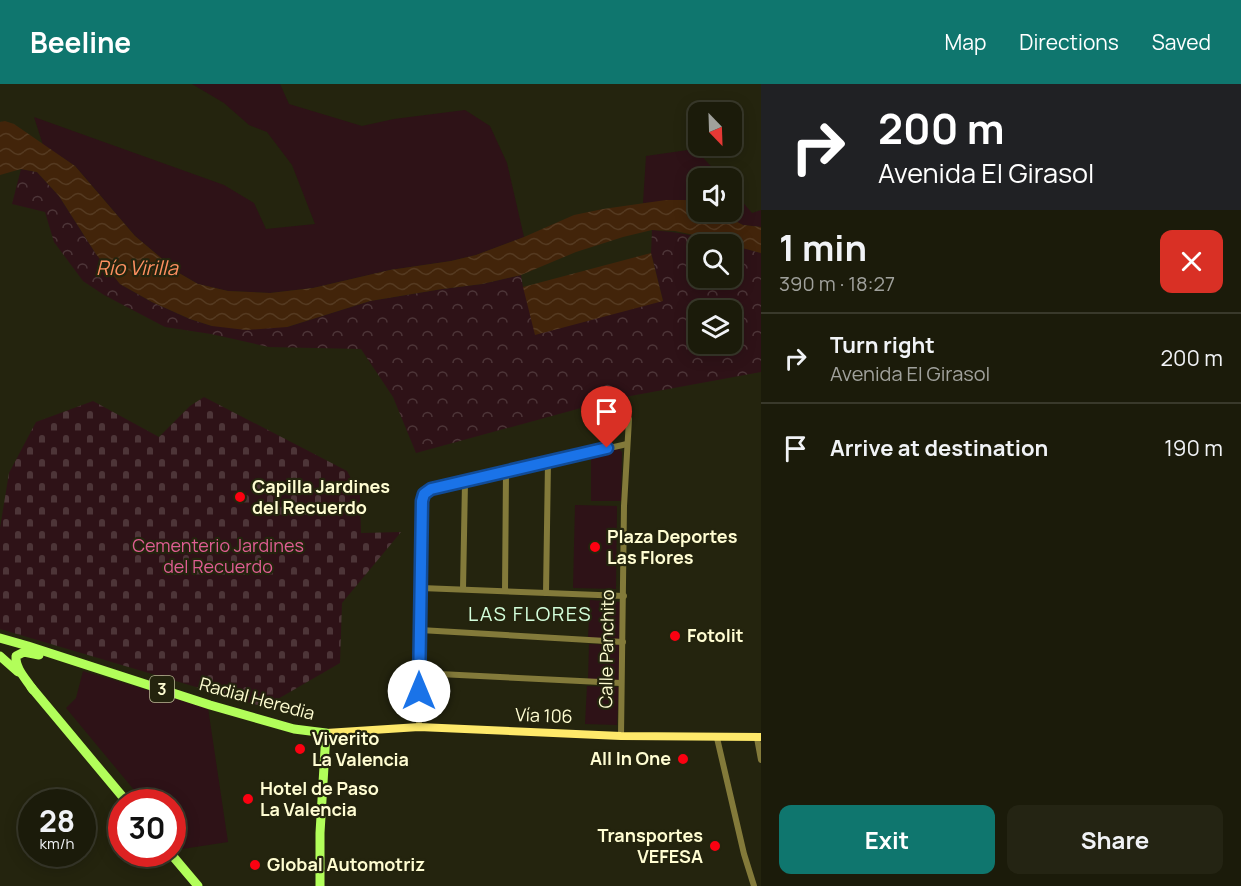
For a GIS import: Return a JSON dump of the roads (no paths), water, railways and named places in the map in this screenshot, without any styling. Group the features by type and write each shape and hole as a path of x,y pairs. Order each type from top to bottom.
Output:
{"main road":[{"name":"Radial Heredia","path":"0,638 294,729 326,733 320,833 320,886"},
{"path":"33,690 15,661 16,656 24,652 169,695 205,703"},
{"path":"0,656 17,671 116,789"},
{"name":"Vía 106","path":"326,733 419,727 621,736 759,738"},
{"path":"182,867 198,886"}],"street":[{"name":"Calle Panchito","path":"621,736 624,506 629,419"},
{"path":"419,727 418,673 424,494 431,489 627,444"},
{"path":"546,593 548,462"},
{"path":"505,591 506,473"},
{"path":"463,589 465,482"},
{"path":"421,588 624,596"},
{"path":"420,630 623,642"},
{"path":"418,673 621,683"},
{"path":"717,738 744,854 754,886"},
{"path":"759,738 761,760"}],"water":[{"name":"Río Virilla","path":"0,122 14,124 75,166 135,236 179,273 198,284 228,291 270,293 313,288 390,270 451,261 476,255 574,215 666,200 688,200 688,222 737,222 761,227 761,253 742,248 742,234 689,234 652,230 576,252 521,275 482,284 370,301 287,327 246,330 212,326 152,302 120,284 96,254 59,196 37,172 21,169 0,175"},
{"path":"651,253 663,301 535,335 523,287"}],"place":[{"name":"Capilla Jardines del Recuerdo","path":"240,497"},
{"name":"Plaza Deportes Las Flores","path":"595,547"},
{"name":"Fotolit","path":"675,636"},
{"name":"Viverito La Valencia","path":"300,749"},
{"name":"All In One","path":"683,759"},
{"name":"Hotel de Paso La Valencia","path":"248,799"},
{"name":"Transportes VEFESA","path":"715,846"},
{"name":"Global Automotriz","path":"255,865"}],"district":[{"name":"LAS FLORES","path":"530,614"}],"park label":[{"name":"Cementerio Jardines del Recuerdo","path":"218,556"}]}
